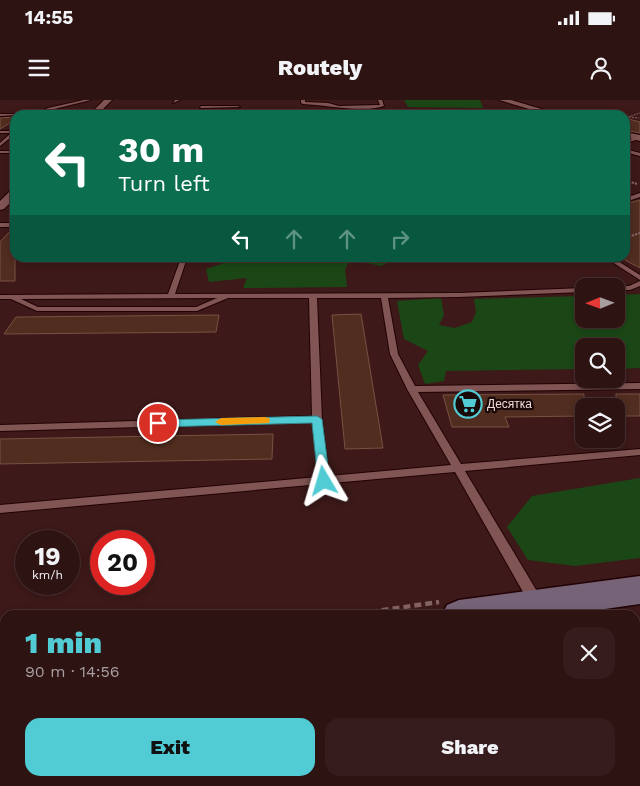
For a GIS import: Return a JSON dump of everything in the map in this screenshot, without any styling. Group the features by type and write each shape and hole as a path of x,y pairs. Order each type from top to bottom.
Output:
{"street":[{"path":"98,110 108,100"},
{"path":"504,100 540,110"},
{"path":"494,610 640,590"}],"lane":[{"path":"46,110 89,100"},
{"path":"200,110 203,100"},
{"path":"303,100 303,103 328,104 339,108 382,106 380,100"},
{"path":"201,107 238,107"},
{"path":"0,144 10,136"},
{"path":"171,296 183,262"},
{"path":"616,262 640,278"},
{"path":"625,288 630,288 640,283"},
{"path":"0,297 384,296 575,290"},
{"path":"312,295 317,419 324,481"},
{"path":"10,297 37,309 197,309 229,296"},
{"path":"384,296 394,354 456,468 537,604"},
{"path":"412,389 640,386"},
{"path":"0,428 317,419"},
{"path":"0,509 640,452"}],"path":[{"path":"630,117 639,118"}],"green space":[{"path":"404,100 480,100 483,108 408,107"},
{"path":"227,262 349,262 345,269 347,287 243,288 247,278 209,282 206,269"},
{"path":"361,262 388,262 382,266"},
{"path":"640,294 640,368 625,369 625,338 575,338 575,369 446,371 444,381 425,384 418,365 428,351 404,339 397,301 441,298 444,315 439,325 455,328 472,322 476,312 474,299 575,296 575,328 625,328 625,295"},
{"path":"640,478 640,558 575,566 528,560 507,527 532,496"}],"building":[{"path":"10,117 10,123 0,129 0,118"},
{"path":"630,119 640,122 640,133 630,131"},
{"path":"640,200 640,268 629,262 630,203"},
{"path":"10,231 10,262 15,262 15,281 0,281 0,242"},
{"path":"361,314 383,448 345,449 332,315"},
{"path":"219,315 216,332 4,334 16,317"},
{"path":"584,394 584,398 575,398 575,416 505,417 509,427 452,427 443,395"},
{"path":"616,394 640,394 640,416 625,416 625,398 616,398"},
{"path":"273,434 272,459 0,464 0,439"}],"slow traffic":[{"path":"221,422 265,420"}],"place":[{"name":"Десятка","path":"468,404"}],"route":[{"path":"158,423 317,419 324,481"}]}
